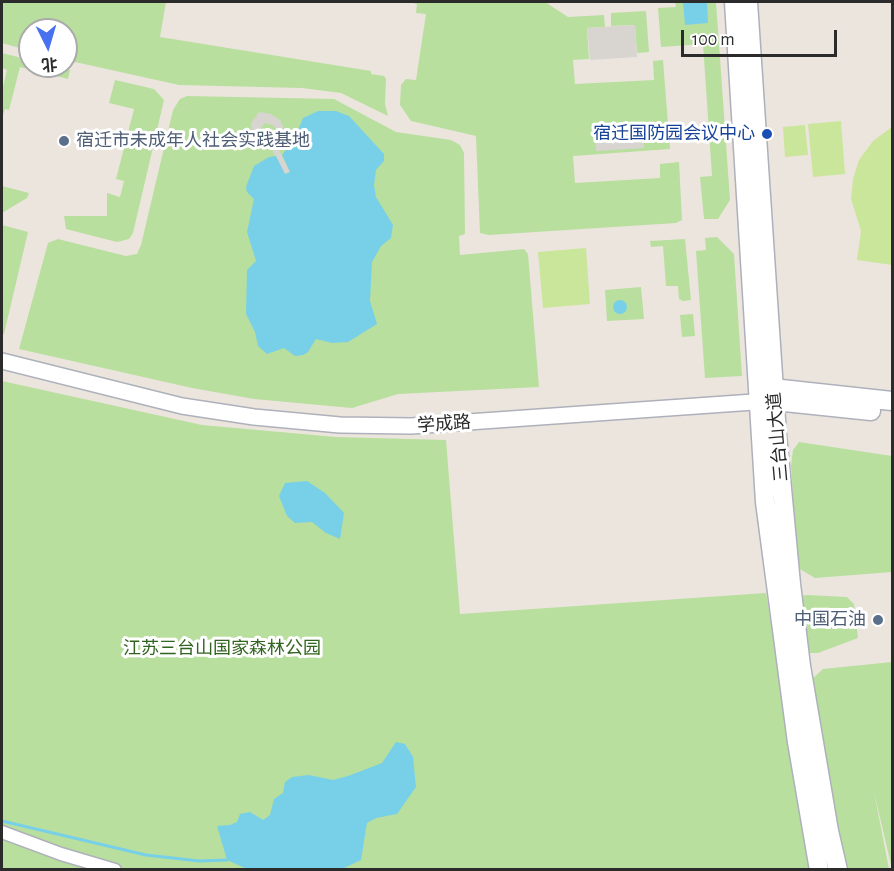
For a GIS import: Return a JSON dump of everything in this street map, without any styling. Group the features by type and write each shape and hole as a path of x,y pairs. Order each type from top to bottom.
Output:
{"main road":[{"name":"三台山大道","path":"734,2 765,394 801,666 829,831 838,870"},
{"name":"三台山大道","path":"748,2 765,394 765,502 777,609 819,870"},
{"name":"学成路","path":"765,394 892,402"},
{"name":"学成路","path":"765,394 892,413"}],"street":[{"name":"学成路","path":"2,361 182,406 254,417 340,426 411,426 765,394"},
{"path":"2,832 61,854 115,870"}],"green space":[{"path":"2,2 166,2 160,37 371,71 371,74 384,76 386,79 385,104 388,116 341,93 302,88 179,85 78,63 78,18 18,18 18,48 2,43"},
{"path":"408,2 545,2 568,17 604,15 605,27 587,28 589,59 573,60 575,84 654,80 653,61 663,60 670,149 573,156 575,183 660,178 660,164 679,162 682,220 676,223 489,235 480,233 476,136 411,121 400,105 401,85 406,79 416,80 426,14 416,13 417,4"},
{"path":"675,2 716,2 730,200 718,219 704,219 700,177 712,176 703,44 661,47 658,8 676,7"},
{"path":"646,11 649,52 637,53 635,25 611,26 611,13"},
{"path":"2,53 18,57 18,75 9,110 5,109 2,118 2,91 7,70 2,68"},
{"path":"115,80 154,89 164,100 133,233 129,239 117,242 66,229 64,216 107,216 107,193 120,197 124,181 116,179 134,109 109,103"},
{"path":"187,96 334,99 396,132 451,140 460,145 464,153 465,234 459,236 460,255 524,249 528,254 539,387 398,394 352,408 254,399 192,388 19,349 48,243 58,239 126,256 137,254 173,110 180,99"},
{"path":"841,121 845,174 813,177 808,124"},
{"path":"805,125 808,155 785,157 783,127"},
{"path":"892,127 892,265 857,260 861,231 851,199 853,179 859,160 873,141"},
{"path":"2,186 29,193 27,198 2,213"},
{"path":"2,225 28,232 4,334 2,334"},
{"path":"717,237 734,254 742,376 705,378 696,251 706,250 705,238"},
{"path":"685,239 691,300 683,301 679,299 678,286 666,286 663,246 651,247 650,241"},
{"path":"586,248 590,304 543,308 538,252"},
{"path":"641,287 644,319 607,321 605,290"},
{"path":"693,314 695,336 682,337 680,315"},
{"name":"江苏三台山国家森林公园","path":"2,381 202,425 336,437 446,440 460,614 766,593 814,869 2,870"},
{"path":"799,442 892,456 892,572 815,578 798,568 791,466 793,450"},
{"path":"801,596 847,597 854,604 858,638 818,653 808,653"},
{"path":"892,662 892,869 874,792 889,869 843,869 809,682 823,669"}],"shaded area":[{"path":"635,25 637,57 590,60 587,28"},
{"path":"259,112 271,114 280,120 283,126 283,137 278,148 290,172 285,174 272,150 262,148 253,140 251,123","holes":["265,123 273,125 276,130 274,138 268,140 260,137 258,132"]},
{"path":"642,122 644,148 596,151 595,125"}],"water":[{"path":"683,2 707,2 708,23 685,25"},
{"path":"318,111 336,111 349,116 384,154 384,161 376,170 374,185 376,197 393,225 391,238 381,246 372,262 370,301 377,324 348,342 332,343 316,339 308,352 303,355 295,356 284,348 267,354 258,346 255,332 246,314 247,270 256,261 247,232 254,199 247,192 246,187 254,166 269,157 276,156 285,174 290,172 282,155 294,140 303,118"},
{"path":"620,300 625,302 627,307 625,312 620,314 615,312 613,307 615,302"},
{"path":"307,481 325,493 344,513 340,539 326,533 312,522 295,523 287,516 279,496 285,483"},
{"path":"396,742 405,744 413,757 416,787 397,814 376,818 367,823 361,860 340,870 247,869 227,860 217,826 230,825 237,822 240,814 250,812 263,820 270,815 274,799 283,793 285,782 292,777 309,775 333,780 348,776 382,763"}],"waterway":[{"path":"2,821 146,855 199,861 227,860"}],"place":[{"name":"宿迁国防园会议中心","path":"767,134"},
{"name":"宿迁市未成年人社会实践基地","path":"64,141"},
{"name":"中国石油","path":"878,620"}]}
